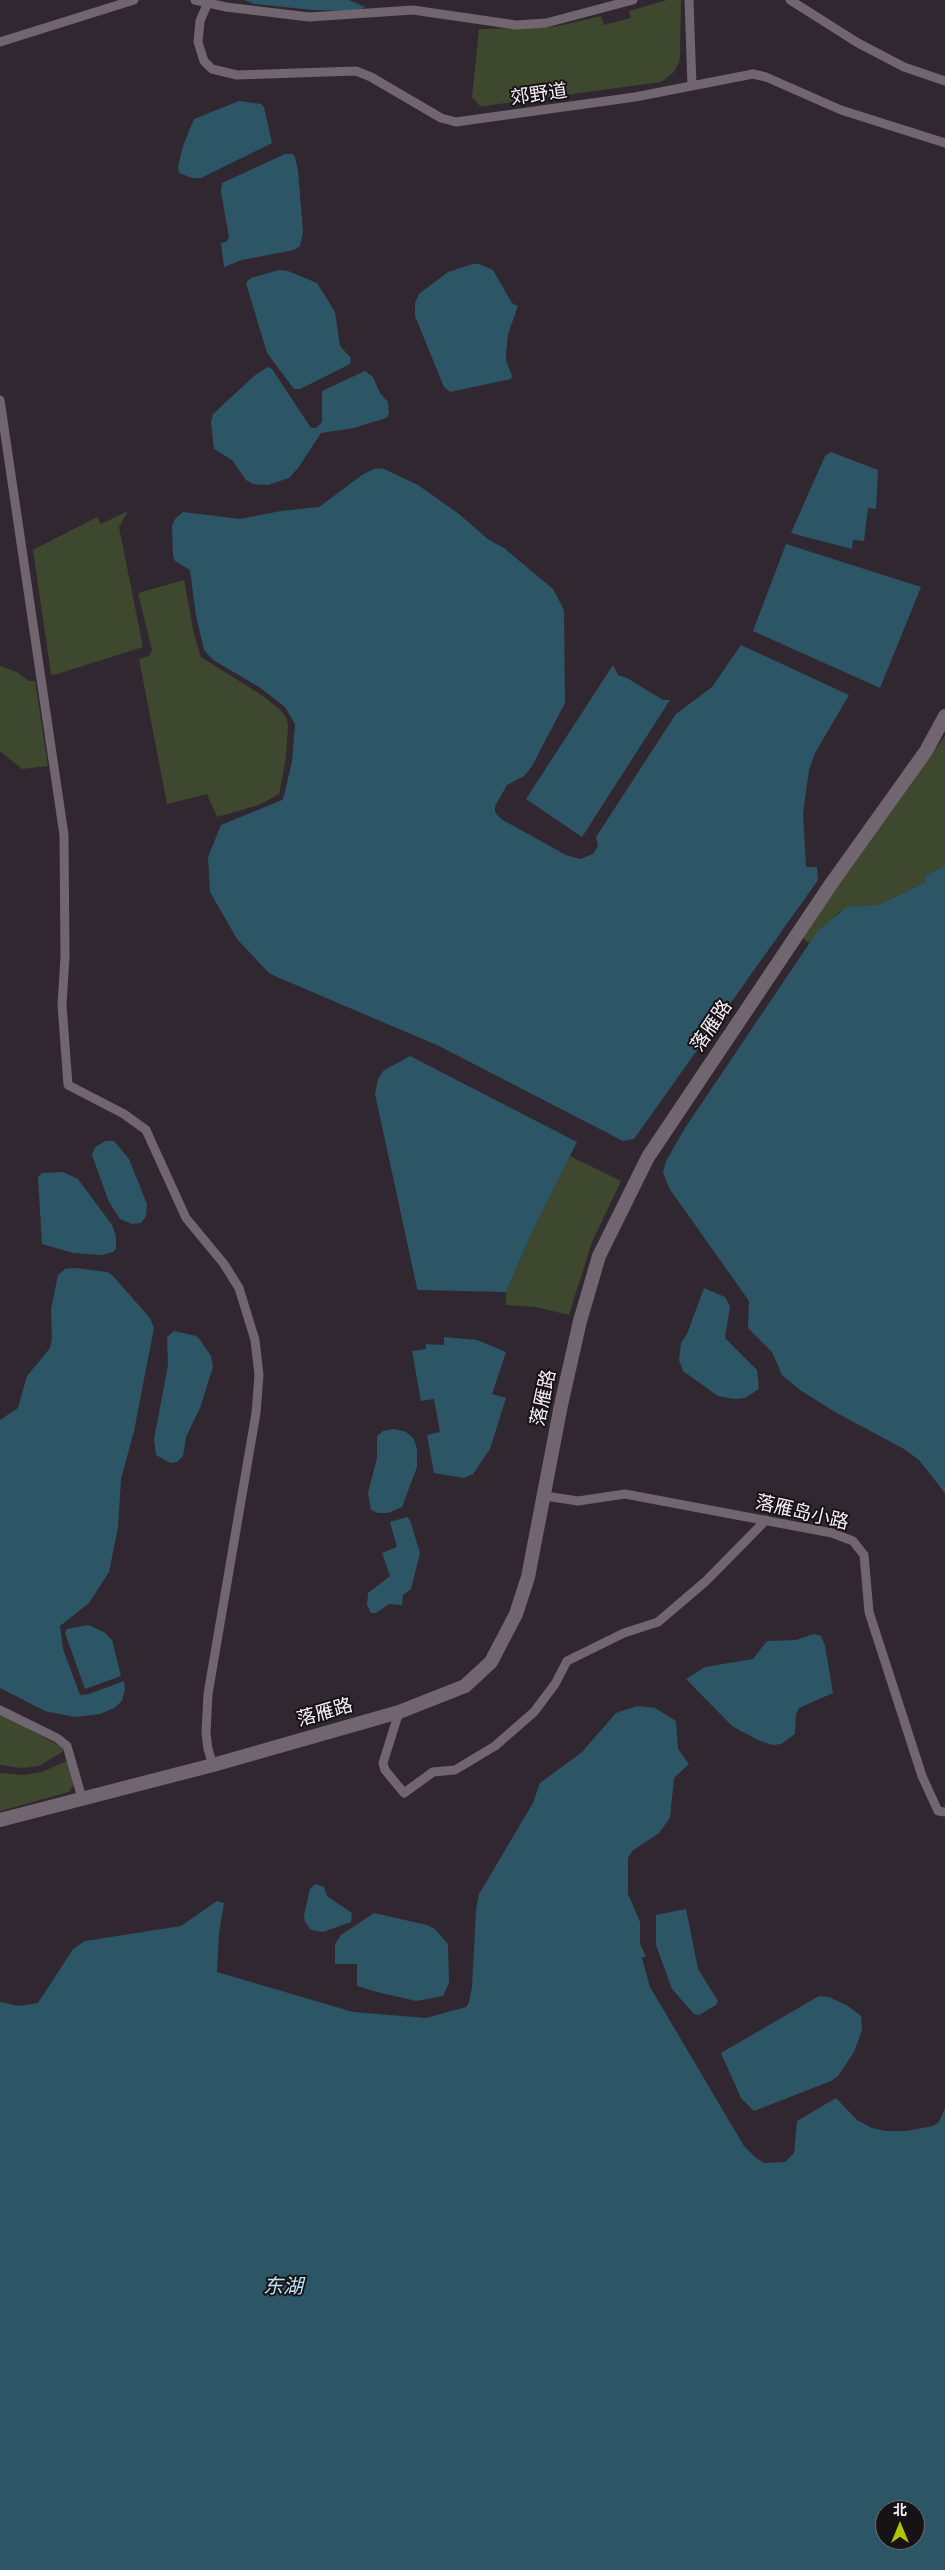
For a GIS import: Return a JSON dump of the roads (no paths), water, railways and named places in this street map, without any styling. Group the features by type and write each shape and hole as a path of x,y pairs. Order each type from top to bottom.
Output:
{"street":[{"path":"0,42 134,0"},
{"path":"195,0 227,3 308,17 413,10 516,25 546,23 633,0"},
{"path":"689,0 692,86"},
{"path":"790,0 858,43 904,67 945,81"},
{"name":"郊野道","path":"209,1 200,21 198,42 204,61 212,69 237,75 356,71 371,77 441,118 456,122 616,100 740,75 759,75 841,110 945,143"},
{"path":"0,400 64,834 65,957 62,1005 68,1085 124,1114 146,1130 186,1218 224,1264 239,1288 255,1340 259,1374 256,1413 208,1694 206,1733 213,1765"},
{"name":"落雁路","path":"0,1820 213,1765 399,1712 466,1686 491,1662 523,1596 545,1496 565,1386 580,1321 599,1256 648,1157 831,884 926,750 945,716"},
{"name":"落雁岛小路","path":"545,1496 578,1501 625,1494 846,1537 860,1548 864,1556 868,1602 874,1628 922,1776 938,1811 945,1812"},
{"path":"399,1712 383,1763 385,1770 404,1793 433,1772 455,1770 496,1746 534,1712 554,1684 567,1661 624,1633 658,1622 706,1582 766,1520"},
{"path":"0,1710 52,1735 67,1746 82,1798"}],"water":[{"path":"245,0 349,0 365,7 358,11 313,10 254,4"},
{"path":"239,101 261,104 264,107 272,143 201,178 192,178 179,173 178,167 183,146 194,119"},
{"path":"285,154 293,154 298,170 303,232 300,246 294,250 242,260 224,267 221,243 226,242 229,237 221,192 222,183"},
{"path":"479,264 493,270 512,303 518,306 508,334 506,353 506,360 512,376 511,379 450,392 444,387 415,316 415,303 419,294 448,272"},
{"path":"279,270 288,271 317,283 335,312 340,346 351,358 350,364 300,389 294,389 267,353 246,283 251,278"},
{"path":"268,367 272,369 311,428 316,428 322,422 322,391 365,371 373,377 380,393 388,402 389,414 386,418 354,428 321,433 298,468 289,478 268,485 253,484 246,480 232,460 214,449 211,422 213,414 254,376"},
{"path":"831,452 878,470 876,509 868,508 864,541 853,540 852,549 791,533 825,456"},
{"path":"382,468 418,485 459,514 489,540 504,548 553,589 561,604 564,611 565,703 532,766 524,776 507,785 495,806 495,812 501,819 566,855 580,859 593,854 598,846 596,837 676,714 712,687 741,645 849,695 815,753 809,770 803,813 806,867 817,867 818,880 634,1139 623,1141 439,1046 269,973 237,939 210,892 208,857 221,825 282,800 292,761 295,724 285,707 259,687 213,660 204,650 196,616 190,570 175,561 173,556 172,526 175,519 183,512 240,519 281,511 319,507 362,475 374,469"},
{"path":"786,544 921,587 880,688 753,631"},
{"path":"613,665 618,675 627,678 663,700 670,700 582,837 526,799"},
{"path":"945,866 945,1493 919,1460 904,1449 835,1412 800,1390 782,1375 772,1352 748,1328 749,1301 669,1188 663,1172 666,1161 685,1128 817,932 844,909 852,906 878,905 926,882 925,875"},
{"path":"410,1056 577,1142 532,1232 506,1292 418,1290 417,1288 375,1094 378,1079 383,1071"},
{"path":"106,1141 114,1141 129,1159 147,1204 146,1216 141,1223 132,1224 120,1219 109,1202 92,1155 95,1147"},
{"path":"63,1172 78,1179 112,1225 116,1236 116,1249 113,1252 102,1255 73,1253 42,1244 38,1177 42,1173"},
{"path":"75,1268 107,1272 112,1275 150,1318 154,1328 134,1431 121,1479 118,1527 109,1572 89,1603 60,1626 63,1649 80,1695 89,1694 124,1681 125,1689 122,1701 114,1708 100,1714 75,1717 45,1711 0,1688 0,1420 18,1408 27,1376 50,1348 52,1339 51,1309 58,1275 65,1269"},
{"path":"704,1288 725,1297 730,1306 725,1338 757,1370 759,1389 745,1398 734,1399 718,1396 683,1371 679,1360 681,1343 687,1334"},
{"path":"174,1331 196,1336 211,1356 213,1367 200,1408 186,1437 183,1456 177,1462 170,1463 156,1455 154,1439 168,1365 167,1337"},
{"path":"444,1337 477,1340 506,1352 492,1394 506,1398 490,1449 473,1474 464,1478 434,1473 427,1435 440,1432 434,1399 421,1401 412,1351 426,1349 426,1344 444,1345"},
{"path":"394,1429 406,1432 414,1439 417,1449 417,1467 402,1507 388,1513 378,1513 371,1510 368,1493 377,1458 377,1436 383,1431"},
{"path":"407,1517 410,1520 420,1553 411,1589 403,1595 402,1605 389,1604 376,1613 371,1613 367,1605 368,1593 390,1576 382,1553 397,1547 390,1522"},
{"path":"88,1625 104,1632 112,1640 121,1676 85,1689 65,1633 67,1629"},
{"path":"814,1634 821,1636 825,1646 833,1693 799,1708 796,1714 795,1734 781,1744 773,1745 758,1740 732,1726 686,1679 705,1667 753,1659 767,1641 796,1640"},
{"name":"东湖","path":"637,1706 655,1708 676,1721 678,1749 689,1764 674,1778 670,1818 659,1833 632,1851 628,1858 628,1894 640,1922 640,1944 646,1956 642,1958 650,1987 744,2146 756,2158 764,2163 785,2162 794,2153 797,2121 836,2098 857,2120 872,2128 886,2131 906,2131 933,2126 939,2122 945,2108 945,2570 0,2570 0,2002 19,2006 38,2003 73,1949 85,1941 181,1926 217,1901 224,1903 219,1933 217,1972 353,2012 426,2018 466,2007 472,1987 476,1910 479,1894 533,1803 540,1783 582,1752 616,1713"},
{"path":"315,1884 324,1887 327,1896 352,1913 351,1922 323,1932 311,1930 305,1922 304,1915 310,1889"},
{"path":"686,1909 698,1969 718,2001 716,2005 699,2015 694,2014 672,1989 656,1945 656,1915"},
{"path":"374,1913 427,1925 435,1929 448,1944 449,1983 443,1996 416,2001 377,1992 357,1986 357,1964 335,1964 335,1944 341,1935"},
{"path":"819,1996 829,1997 848,2006 861,2016 862,2030 854,2052 838,2076 831,2081 754,2111 741,2098 721,2053"}]}
